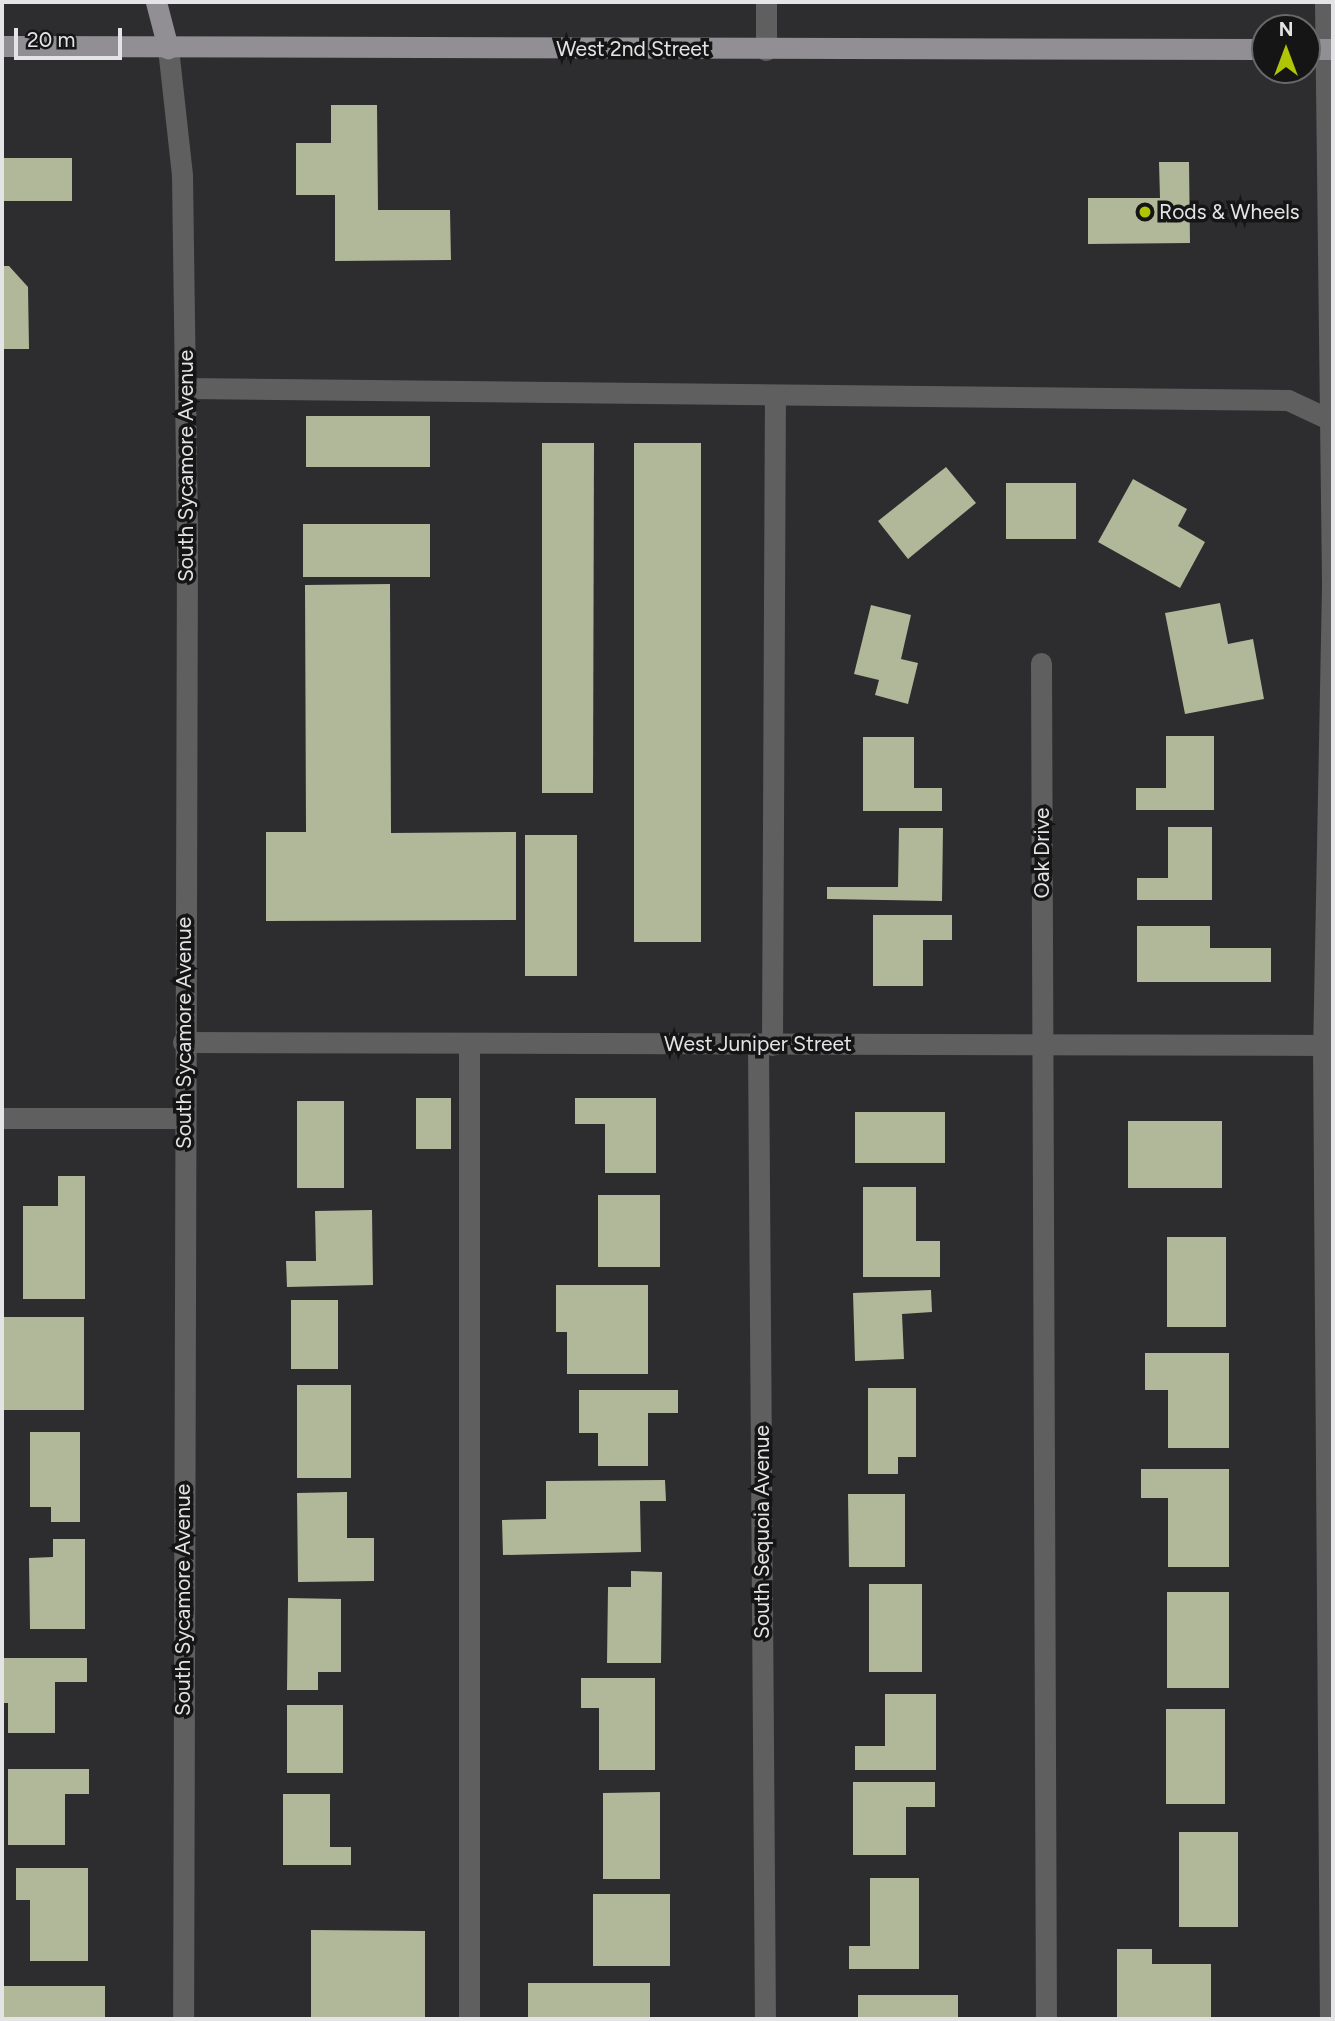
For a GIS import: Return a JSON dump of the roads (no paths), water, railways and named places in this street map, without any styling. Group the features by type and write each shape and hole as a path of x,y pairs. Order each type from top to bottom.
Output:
{"main road":[{"path":"156,2 168,48"},
{"name":"West 2nd Street","path":"2,46 766,50 1251,49"}],"street":[{"path":"766,2 766,50"},
{"path":"1325,2 1322,49 1332,421 1328,1045 1330,2019"},
{"name":"South Sycamore Avenue","path":"168,48 182,176 186,388 183,2019"},
{"path":"186,388 1288,400 1332,421"},
{"name":"South Sequoia Avenue","path":"765,2019 765,1045 775,395"},
{"name":"Oak Drive","path":"1041,663 1046,2019"},
{"name":"West Juniper Street","path":"183,1042 1328,1045"},
{"path":"469,1043 469,2019"},
{"path":"2,1118 184,1118"}],"place":[{"name":"Rods & Wheels","path":"1145,212"}]}
